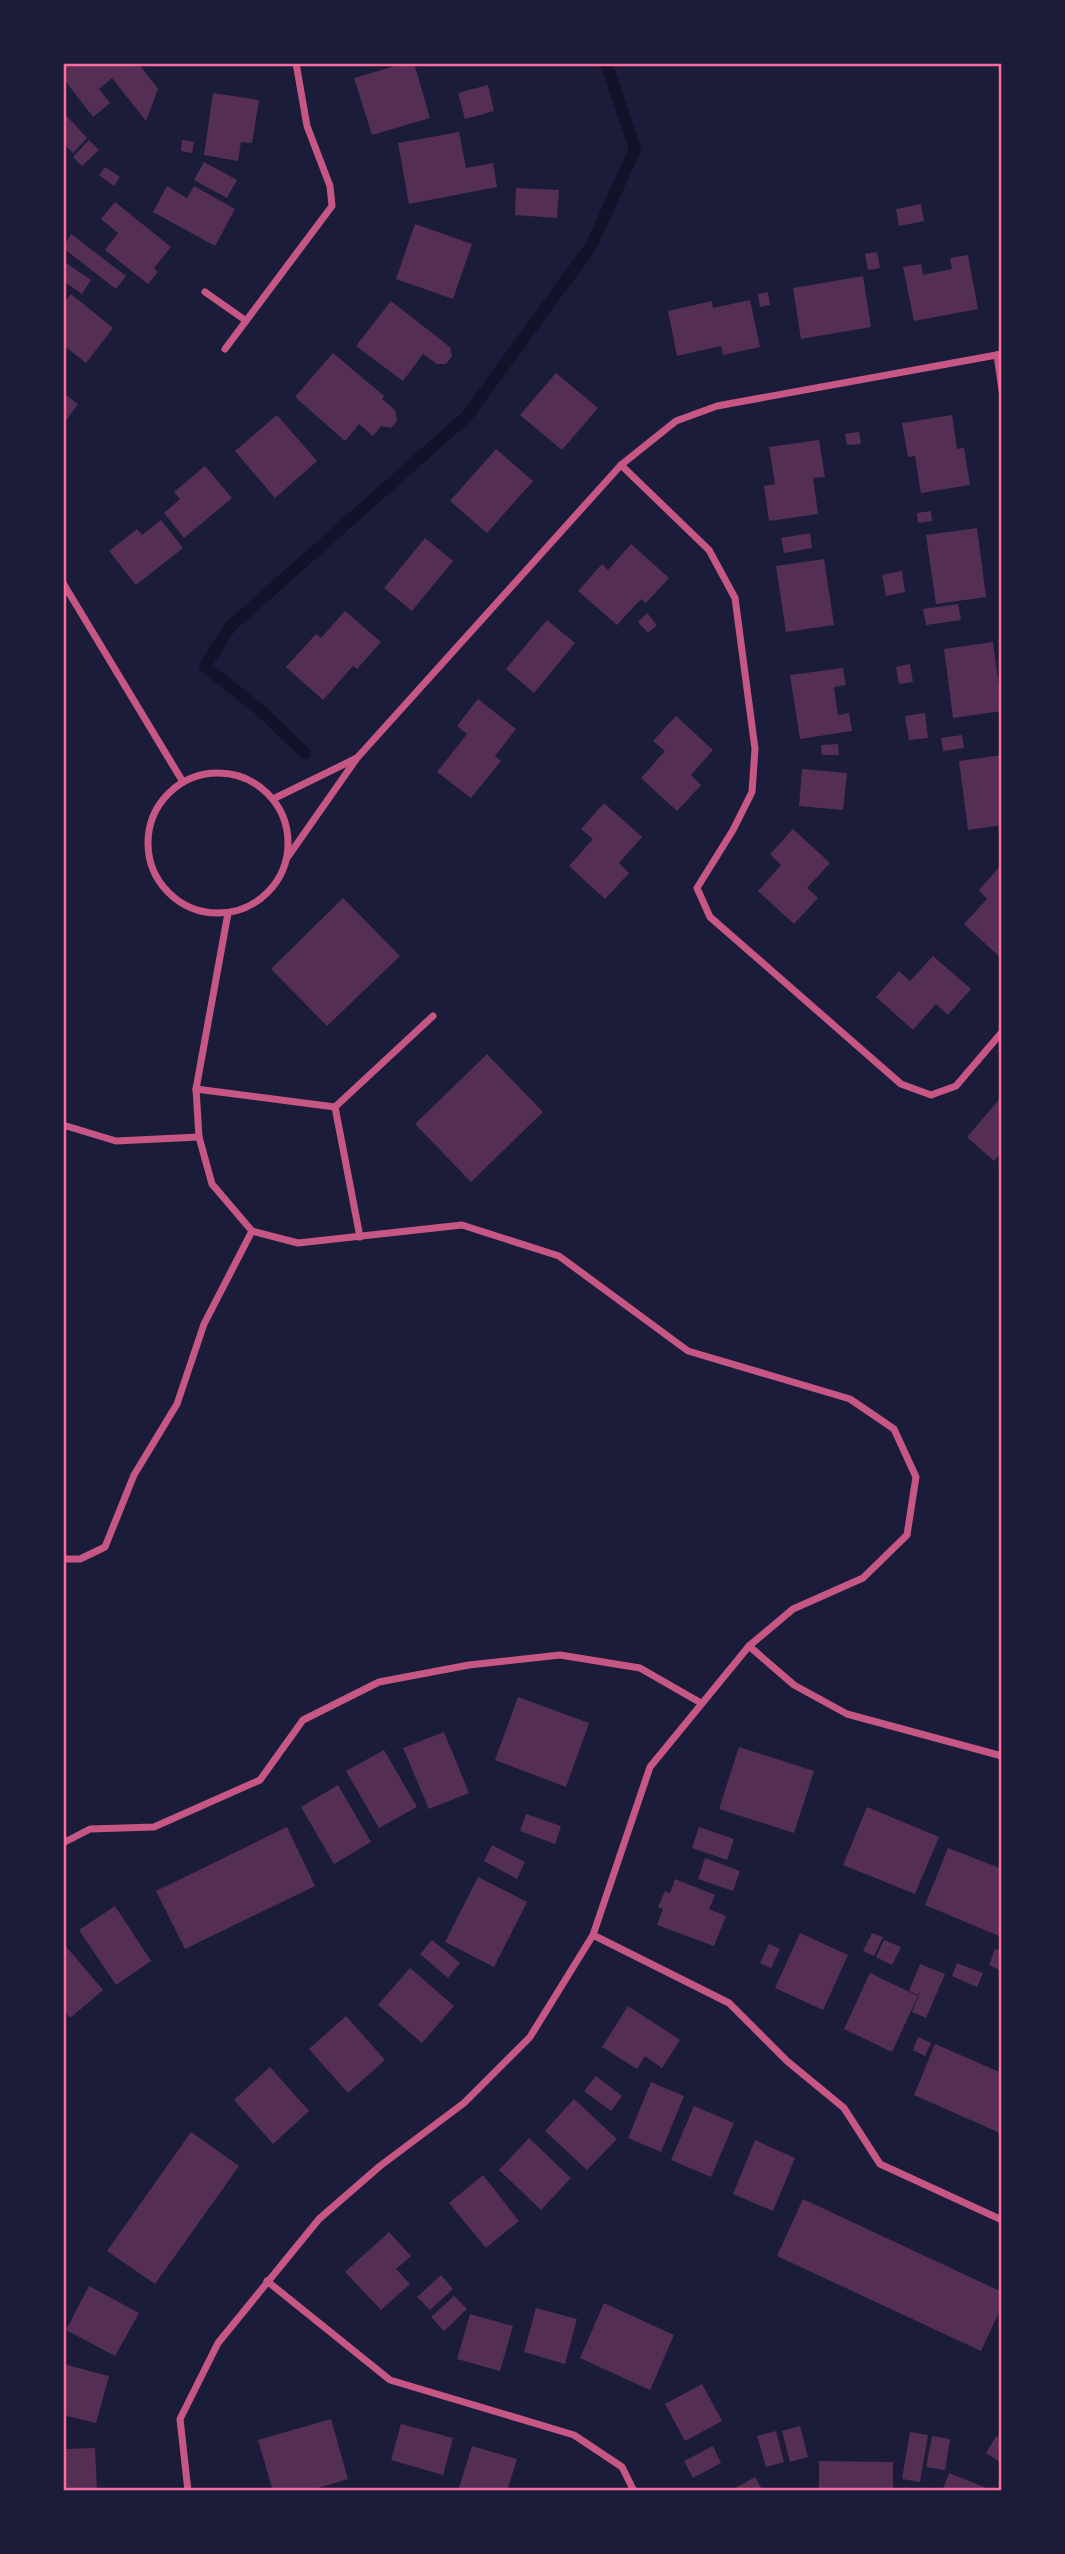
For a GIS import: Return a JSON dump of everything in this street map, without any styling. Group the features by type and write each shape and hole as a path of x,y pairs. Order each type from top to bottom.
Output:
{"street":[{"path":"225,349 332,206 330,186 307,126 296,63"},
{"path":"205,292 246,320"},
{"path":"287,858 288,837 283,816 273,799 258,786 221,773 201,775 183,782 164,798 152,819 148,842 151,866 163,887 181,903 204,912 228,913 248,906 266,895 279,878 287,858 357,758 621,465 676,421 717,406 1000,355 1002,390"},
{"path":"621,465 709,550 735,598 755,749 752,792 733,830 697,888 710,917 901,1084 931,1094 956,1086 1002,1032"},
{"path":"63,583 183,782"},
{"path":"273,799 357,758"},
{"path":"188,2491 180,2420 218,2343 319,2219 380,2166 464,2103 530,2037 593,1935 650,1767 750,1646 793,1609 863,1578 907,1535 916,1477 894,1429 850,1399 688,1351 559,1256 462,1225 299,1243 252,1231 212,1184 199,1137 196,1089 228,913"},
{"path":"335,1107 433,1016"},
{"path":"196,1089 335,1107"},
{"path":"335,1107 359,1237"},
{"path":"63,1125 116,1141 199,1137"},
{"path":"63,1559 79,1559 105,1547 134,1475 177,1404 204,1324 252,1231"},
{"path":"750,1646 794,1685 847,1714 1002,1756"},
{"path":"63,1843 90,1829 154,1827 260,1780 303,1720 379,1682 469,1665 561,1655 639,1668 701,1703"},
{"path":"593,1935 729,2003 787,2061 844,2108 880,2164 1002,2220"},
{"path":"267,2281 390,2380 574,2435 622,2468 634,2491"}],"building":[{"path":"63,63 138,63 158,89 146,121 112,78 99,89 110,103 93,117 63,78"},
{"path":"405,63 414,63 430,118 372,135 354,78"},
{"path":"488,85 494,111 465,119 458,93"},
{"path":"213,93 259,100 252,143 241,142 238,161 204,155"},
{"path":"63,112 87,138 73,153 63,143"},
{"path":"459,132 466,168 493,163 497,187 409,204 398,143"},
{"path":"89,140 99,150 82,166 73,157"},
{"path":"182,140 194,142 192,153 181,151"},
{"path":"204,162 237,180 227,198 194,180"},
{"path":"105,167 120,177 114,186 99,175"},
{"path":"167,186 187,198 194,186 235,209 215,246 153,212"},
{"path":"516,188 559,190 557,218 515,215"},
{"path":"115,202 171,247 154,268 158,272 148,284 105,250 118,233 101,219"},
{"path":"921,204 924,221 899,226 896,209"},
{"path":"415,224 472,244 453,299 396,279"},
{"path":"71,234 126,276 116,289 63,248"},
{"path":"877,252 880,268 868,270 865,254"},
{"path":"968,255 978,309 914,321 903,267 921,264 923,275 952,269 950,258"},
{"path":"66,263 91,280 82,294 63,281"},
{"path":"863,276 871,327 801,339 793,288"},
{"path":"768,292 770,305 760,307 758,294"},
{"path":"71,294 113,328 86,363 63,345 63,304"},
{"path":"750,300 760,347 723,355 721,346 677,356 668,311 712,301 713,308"},
{"path":"391,301 450,347 452,356 446,364 437,364 423,354 403,381 356,346"},
{"path":"333,353 384,396 382,399 395,410 397,421 391,428 381,426 373,436 359,424 345,441 295,397"},
{"path":"556,373 598,408 562,450 520,415"},
{"path":"63,393 78,404 63,425"},
{"path":"277,415 317,461 275,498 235,451"},
{"path":"952,415 957,449 964,448 970,485 921,493 915,456 908,457 902,423"},
{"path":"859,432 861,444 847,445 845,434"},
{"path":"819,440 825,477 813,478 818,514 769,521 764,486 775,484 769,447"},
{"path":"496,449 533,481 487,533 450,501"},
{"path":"205,466 232,498 184,538 164,513 180,499 174,492"},
{"path":"931,511 932,521 918,523 917,513"},
{"path":"161,520 183,548 136,585 109,551 137,529 142,535"},
{"path":"977,528 986,597 936,604 926,535"},
{"path":"810,533 812,548 784,553 781,538"},
{"path":"425,538 453,561 412,611 384,588"},
{"path":"631,544 669,578 646,603 641,599 617,625 578,591 602,564 608,570"},
{"path":"824,559 834,625 786,632 776,566"},
{"path":"902,571 905,592 886,596 882,575"},
{"path":"958,604 961,620 926,625 923,609"},
{"path":"345,611 381,642 357,669 353,666 323,700 286,667 316,634 321,638"},
{"path":"647,613 657,625 648,633 638,622"},
{"path":"547,620 575,643 534,693 506,669"},
{"path":"993,642 1002,711 953,718 944,649"},
{"path":"910,664 913,682 899,684 896,667"},
{"path":"843,668 846,685 834,687 838,715 849,713 852,731 800,739 790,675"},
{"path":"478,699 516,729 495,756 501,761 471,798 437,772 467,734 457,726"},
{"path":"925,713 928,738 909,740 905,716"},
{"path":"676,716 713,750 691,775 701,785 677,811 641,778 665,751 653,741"},
{"path":"962,735 964,748 943,751 941,738"},
{"path":"838,744 839,755 822,755 821,745"},
{"path":"1002,755 1002,825 968,830 959,761"},
{"path":"802,769 847,773 843,810 799,806"},
{"path":"604,803 642,837 619,863 629,873 605,899 569,866 593,839 581,829"},
{"path":"793,829 830,863 807,888 818,898 794,924 758,891 781,865 770,854"},
{"path":"1002,864 1002,959 964,924 987,899 979,890"},
{"path":"343,898 400,956 327,1026 271,969"},
{"path":"933,956 971,989 948,1015 936,1004 913,1030 876,997 899,971 910,981"},
{"path":"487,1054 543,1112 471,1182 415,1124"},
{"path":"1002,1096 1002,1152 994,1161 967,1137"},
{"path":"518,1697 589,1723 566,1787 495,1760"},
{"path":"444,1732 469,1793 429,1809 403,1748"},
{"path":"739,1747 814,1771 794,1833 719,1809"},
{"path":"384,1750 417,1807 379,1828 346,1771"},
{"path":"338,1785 371,1842 334,1864 301,1807"},
{"path":"867,1807 939,1837 915,1894 843,1865"},
{"path":"526,1814 561,1826 555,1844 520,1831"},
{"path":"287,1827 315,1886 185,1949 156,1891"},
{"path":"699,1827 734,1839 727,1860 692,1848"},
{"path":"492,1845 525,1862 517,1879 484,1861"},
{"path":"948,1848 1002,1869 999,1936 925,1905"},
{"path":"705,1858 740,1871 733,1891 698,1879"},
{"path":"478,1877 527,1902 494,1967 445,1942"},
{"path":"675,1879 715,1895 709,1909 726,1916 714,1946 657,1925 663,1909 658,1907 665,1891 670,1893"},
{"path":"115,1906 151,1961 116,1985 79,1930"},
{"path":"800,1933 848,1955 823,2010 775,1988"},
{"path":"872,1933 883,1937 874,1956 863,1951"},
{"path":"432,1940 460,1963 448,1978 420,1954"},
{"path":"884,1940 901,1947 892,1965 876,1957"},
{"path":"63,1943 103,1990 70,2018 63,2010"},
{"path":"769,1944 780,1949 771,1968 760,1963"},
{"path":"995,1949 1002,1951 1002,1971 989,1965"},
{"path":"957,1963 983,1973 977,1987 952,1976"},
{"path":"920,1964 945,1974 926,2018 912,2012 921,1990 918,1995 909,1991"},
{"path":"410,1968 454,2006 422,2043 378,2005"},
{"path":"870,1973 918,1996 892,2052 844,2029"},
{"path":"628,2006 680,2040 662,2068 645,2056 637,2069 602,2047"},
{"path":"346,2016 385,2060 348,2093 309,2049"},
{"path":"918,2037 931,2043 925,2056 913,2050"},
{"path":"935,2044 1002,2073 1002,2134 914,2095"},
{"path":"270,2067 309,2111 273,2144 234,2100"},
{"path":"596,2076 622,2096 611,2111 584,2091"},
{"path":"651,2082 684,2096 661,2152 628,2138"},
{"path":"574,2099 617,2139 587,2170 545,2131"},
{"path":"694,2106 734,2123 711,2177 671,2160"},
{"path":"191,2132 239,2166 155,2284 107,2251"},
{"path":"529,2138 571,2178 541,2210 499,2170"},
{"path":"755,2140 795,2158 773,2211 733,2194"},
{"path":"483,2175 519,2221 486,2248 449,2203"},
{"path":"803,2199 1002,2292 1002,2306 981,2351 777,2256"},
{"path":"389,2232 411,2256 396,2269 410,2284 381,2310 345,2272"},
{"path":"441,2275 453,2289 430,2310 417,2297"},
{"path":"89,2286 139,2313 115,2356 66,2330"},
{"path":"454,2296 467,2309 444,2331 431,2317"},
{"path":"604,2303 674,2335 650,2390 580,2358"},
{"path":"536,2308 577,2319 565,2364 524,2352"},
{"path":"470,2314 513,2326 500,2371 457,2359"},
{"path":"63,2364 109,2376 96,2423 63,2415"},
{"path":"702,2384 722,2421 685,2441 665,2404"},
{"path":"331,2419 348,2479 307,2491 273,2491 258,2440"},
{"path":"401,2424 453,2438 443,2475 391,2460"},
{"path":"800,2426 808,2457 790,2462 782,2431"},
{"path":"776,2431 784,2462 766,2467 757,2436"},
{"path":"910,2432 928,2435 920,2482 902,2479"},
{"path":"932,2436 950,2439 945,2470 926,2467"},
{"path":"996,2436 1002,2440 1002,2463 986,2453"},
{"path":"472,2446 517,2459 507,2491 458,2491"},
{"path":"713,2446 721,2463 693,2478 684,2461"},
{"path":"95,2448 97,2491 63,2491 63,2449"},
{"path":"819,2461 893,2462 893,2491 819,2491"},
{"path":"949,2473 994,2491 942,2491"},
{"path":"755,2477 763,2491 730,2491"}],"waterway":[{"path":"305,753 259,709 205,666 230,627 467,416 591,246 635,149 606,63"}]}
